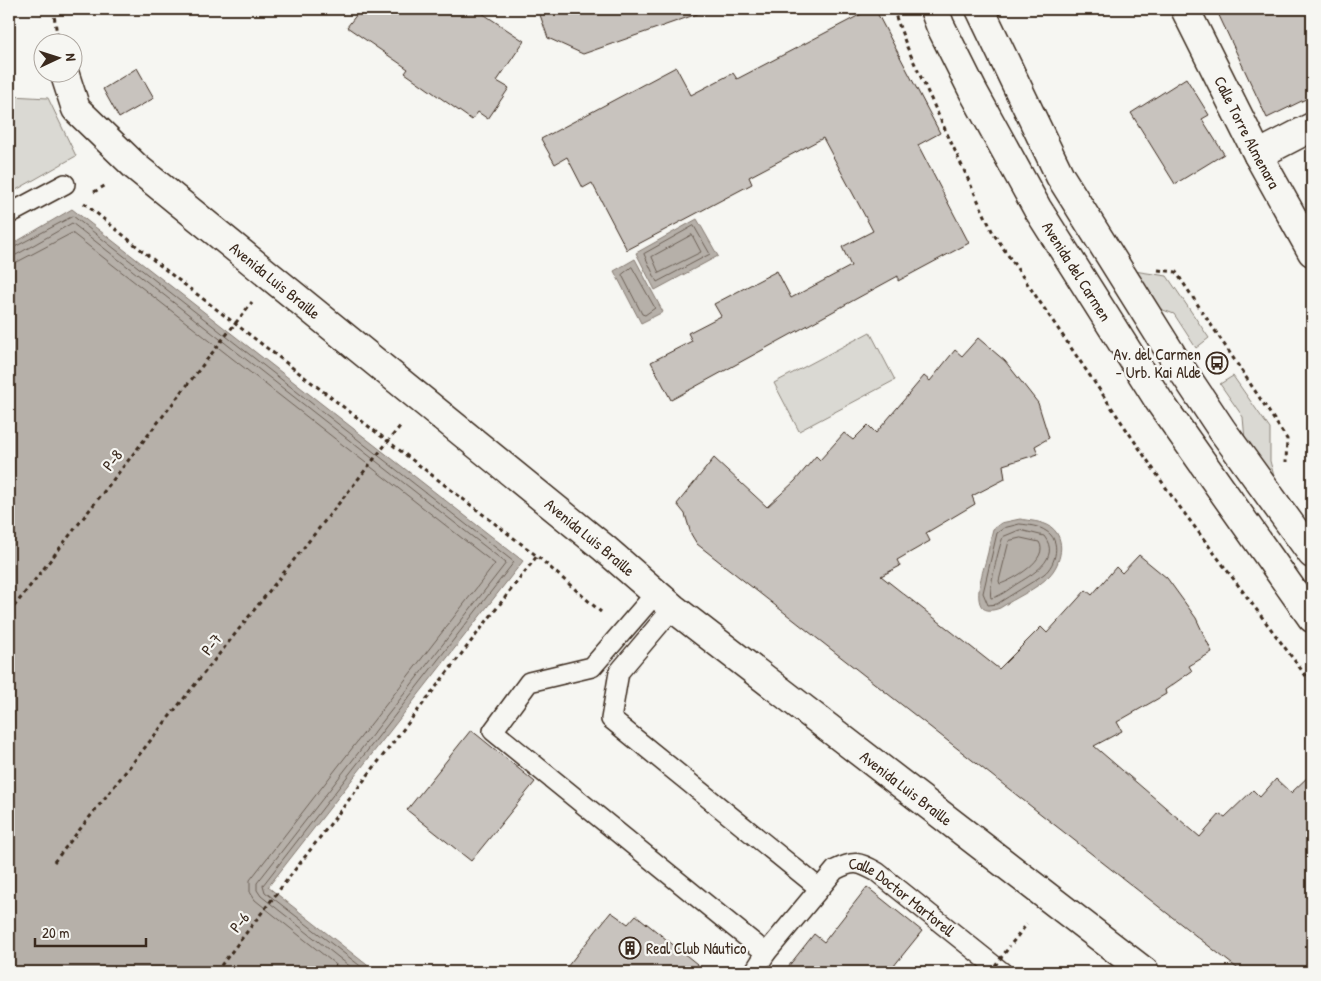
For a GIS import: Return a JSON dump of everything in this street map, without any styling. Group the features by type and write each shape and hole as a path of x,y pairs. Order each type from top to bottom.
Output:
{"street":[{"name":"Avenida del Carmen","path":"934,9 973,91 1037,208 1159,401 1312,618"},
{"path":"980,9 1060,176 1177,364 1222,430 1312,554"},
{"name":"Calle Torre Almenara","path":"1185,9 1258,154 1312,252"},
{"name":"Avenida Luis Braille","path":"67,82 76,109 117,151 665,601 1145,972"},
{"path":"1258,154 1312,127"}],"lane":[{"path":"9,214 65,184"},
{"path":"665,601 623,632 592,667 529,682 493,731 766,953"},
{"path":"665,601 619,672 611,720 819,888"},
{"name":"Calle Doctor Martorell","path":"754,972 766,953 835,870 847,864 860,862 877,872 995,970"}],"path":[{"path":"53,9 56,32"},
{"path":"893,9 907,47 993,233 1173,498 1312,684"},
{"path":"80,200 172,275 537,556 623,632"},
{"name":"P-8","path":"9,613 254,300"},
{"name":"P-7","path":"54,862 406,419"},
{"name":"P-6","path":"216,972 537,556"},
{"path":"995,970 1010,946"}],"shaded area":[{"path":"9,97 48,98 76,156 9,194"},
{"path":"1134,271 1167,276 1209,338 1196,348 1174,314 1155,307"},
{"path":"870,332 895,380 799,431 774,383"},
{"path":"1233,376 1270,429 1270,461 1275,480 1245,440 1243,417 1220,384"}],"water":[{"path":"72,209 523,561 268,887 376,972 9,972 9,246"},
{"path":"697,219 718,256 655,290 636,253"},
{"path":"635,259 663,312 641,323 614,271"},
{"path":"1020,519 1044,524 1056,532 1061,545 1057,565 1044,581 1026,593 1000,608 989,610 983,608 980,602 980,585 993,529 1001,523"}],"building":[{"path":"361,9 476,9 524,41 497,81 509,88 488,119 478,112 472,120 405,73 408,69 347,27"},
{"path":"538,9 700,9 700,13 583,54 548,38"},
{"path":"871,9 875,9 940,133 918,145 969,243 898,281 898,276 671,400 651,362 692,341 688,333 721,316 714,304 777,271 791,298 851,266 842,247 873,231 823,138 749,177 752,184 627,250 592,183 583,188 567,157 555,164 541,139 676,67 691,95 733,73 737,79"},
{"path":"1216,9 1312,9 1312,96 1267,118"},
{"path":"137,68 154,98 119,118 103,89"},
{"path":"1186,78 1209,115 1202,119 1224,154 1175,184 1131,113"},
{"path":"978,338 1005,361 1038,403 1049,438 1035,446 1038,454 1003,465 1005,479 972,496 975,504 926,533 930,541 897,560 900,566 881,576 999,669 1041,627 1047,633 1086,590 1092,595 1116,567 1122,573 1139,555 1167,578 1196,618 1212,652 1189,666 1192,671 1165,690 1166,694 1117,722 1122,731 1094,746 1200,837 1220,814 1225,817 1253,790 1260,797 1276,779 1291,793 1312,773 1312,972 1242,972 697,544 691,534 685,514 677,504 714,458 767,507 795,481 816,456 820,460 844,433 853,440 868,425 876,433 924,376 930,381 955,350 962,356"},
{"path":"471,730 535,782 471,861 407,810"},
{"path":"867,887 922,931 889,972 784,972 814,934 824,942"},
{"name":"Real Club Náutico","path":"611,912 628,924 636,915 707,972 563,972"}],"place":[{"name":"Av. del Carmen - Urb. Kai Alde","path":"1217,363"},
{"name":"Real Club Náutico","path":"630,948"}]}
